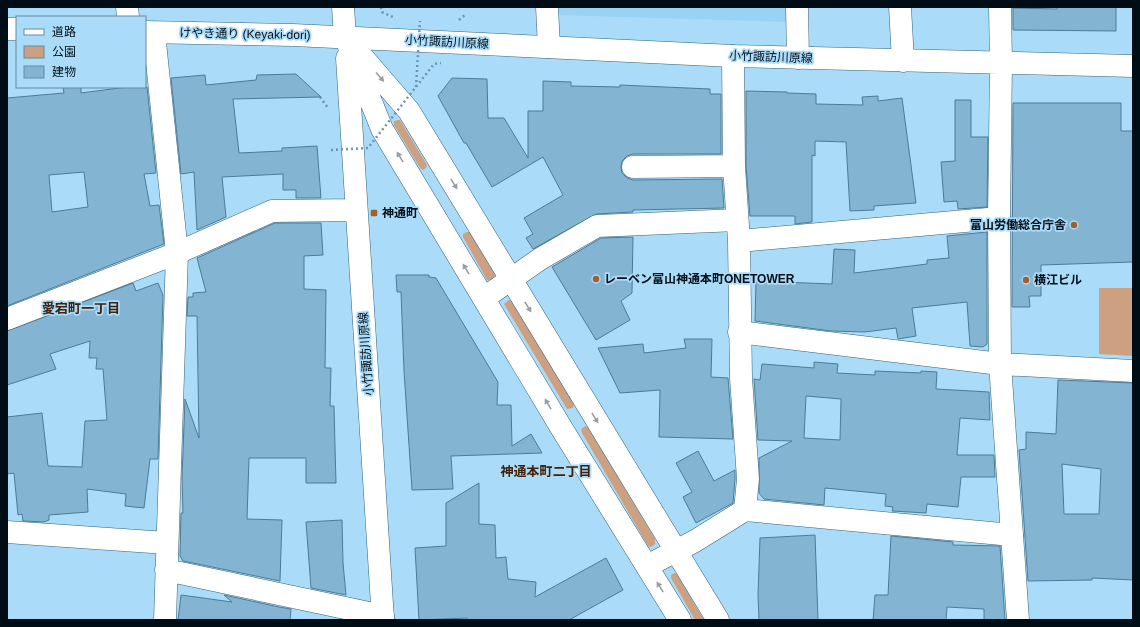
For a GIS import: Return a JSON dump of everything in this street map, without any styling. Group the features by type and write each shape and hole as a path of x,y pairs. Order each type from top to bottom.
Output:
{"street":[{"path":"343,7 345,37 382,129 680,620"},
{"path":"547,7 549,47"},
{"path":"797,7 798,58"},
{"path":"900,7 903,61"},
{"path":"1000,7 1000,364 1018,620"},
{"path":"150,32 177,253 165,620"},
{"name":"けやき通り (Keyaki-dori)","path":"150,32 345,37"},
{"path":"345,37 409,111 718,620"},
{"name":"小竹諏訪川原線","path":"383,618 345,37 732,56 1133,66"},
{"path":"732,56 734,166 738,231 740,378 748,479 745,510"},
{"path":"633,168 734,166"},
{"path":"7,319 177,253 272,211 356,210"},
{"path":"484,298 540,259 598,226 738,231 999,218"},
{"path":"739,332 1000,364 1133,371"},
{"path":"647,566 676,551 745,510 1012,535"},
{"path":"7,532 167,543"},
{"path":"166,570 383,618"}],"path":[{"path":"381,7 382,12"},
{"path":"456,22 465,15"},
{"path":"416,88 420,21"},
{"path":"331,150 368,148 434,64 441,63"},
{"path":"320,97 328,107"}],"shaded area":[{"path":"557,7 787,7 787,22 558,15"}],"green space":[{"path":"400,120 427,165 423,170 420,168 394,125 394,121"},
{"path":"471,232 495,274 494,279 491,281 487,280 463,237 463,234"},
{"path":"1099,288 1133,288 1133,356 1099,354"},
{"path":"509,300 512,300 574,404 573,408 567,409 504,304"},
{"path":"585,426 588,427 655,539 655,544 651,547 648,546 582,433 581,429"},
{"path":"674,573 677,574 704,620 695,620 671,578 671,575"}],"building":[{"path":"1057,7 1116,7 1116,31 1013,30 1013,8 1057,9"},
{"path":"296,74 321,97 233,99 239,153 282,151 282,148 317,146 321,198 296,198 296,190 283,190 283,174 222,177 226,217 197,230 194,172 181,174 171,78 205,75 206,85 256,80 257,75"},
{"path":"452,78 487,79 488,118 504,118 528,158 528,111 543,111 543,81 571,82 571,86 620,87 620,85 710,89 710,94 721,94 721,154 633,154 627,156 622,161 621,168 622,173 627,178 633,180 722,179 724,208 633,210 633,212 596,214 533,249 526,238 533,234 524,218 563,195 543,157 492,187 466,143 464,143 438,96"},
{"path":"147,87 156,173 144,174 150,206 159,205 164,244 7,306 7,98 64,93 63,88 81,88 81,93 119,88","holes":["84,172 88,207 52,212 49,175"]},
{"path":"746,91 816,94 816,104 863,105 862,97 878,96 878,101 902,98 916,203 874,206 874,210 850,211 846,142 815,141 815,156 812,155 812,222 795,224 795,216 750,216 746,166"},
{"path":"955,100 971,100 971,137 988,137 987,207 958,209 957,201 944,202 941,162 955,161"},
{"path":"1013,103 1121,103 1121,131 1133,131 1133,262 1041,265 1041,296 1029,296 1030,307 1012,307"},
{"path":"275,223 321,223 323,255 304,256 304,289 326,290 325,368 331,368 330,406 334,406 336,483 306,483 306,458 249,458 247,519 282,520 280,581 183,561 180,556 181,513 183,513 182,477 185,399 199,438 197,316 187,316 188,297 193,297 193,293 206,292 197,258"},
{"path":"987,232 987,344 983,347 970,346 967,302 912,308 916,336 898,339 896,328 865,332 831,331 755,321 756,281 832,284 834,249 855,250 854,273 927,264 927,260 949,258 947,236"},
{"name":"レーベン富山神通本町ONETOWER","path":"633,237 632,293 621,301 630,320 596,340 552,267 601,238"},
{"path":"396,275 429,275 429,277 436,278 498,382 497,405 511,405 512,446 531,434 542,453 451,456 453,489 412,490 404,371 401,292 397,292"},
{"path":"133,283 136,291 158,283 163,295 158,459 150,459 144,508 125,506 126,494 87,489 88,512 49,515 49,520 44,522 23,521 22,514 18,515 14,473 7,474 7,417 42,413 48,466 82,467 85,421 107,420 103,369 96,369 97,358 89,358 90,341 50,354 56,369 7,385 7,331"},
{"path":"684,339 712,339 711,377 728,378 733,439 659,437 660,390 620,393 598,348 643,344 644,353 686,348"},
{"path":"814,362 838,364 837,373 875,375 875,371 921,373 921,371 937,372 936,389 989,392 990,420 960,418 957,455 994,455 995,477 961,477 958,507 927,504 926,513 892,511 893,507 885,506 886,494 825,488 824,505 764,499 759,493 759,458 792,441 758,440 754,379 760,380 762,364 814,368","holes":["806,396 841,399 840,440 804,438"]},
{"path":"1058,380 1133,383 1133,580 1092,578 1092,580 1028,581 1019,450 1026,449 1026,432 1056,434","holes":["1062,464 1101,469 1099,514 1064,514"]},
{"path":"698,451 714,481 735,470 735,479 733,503 696,523 683,497 692,492 676,463"},
{"path":"479,483 479,524 495,525 496,558 506,557 508,579 536,582 535,597 606,558 623,590 569,620 467,620 467,618 419,620 415,548 446,546 446,503"},
{"path":"342,520 343,563 346,595 311,588 306,522"},
{"path":"815,535 818,620 759,620 758,595 760,538"},
{"path":"891,536 953,542 953,545 1000,546 1005,620 984,620 984,609 947,607 946,620 873,620 875,595 888,595"},
{"path":"181,595 232,602 224,595 291,609 290,620 178,620"}],"place":[{"name":"神通町","path":"374,213"},
{"name":"富山労働総合庁舎","path":"1074,225"},
{"name":"レーベン富山神通本町ONETOWER","path":"596,279"},
{"name":"横江ビル","path":"1026,280"}],"district":[{"name":"愛宕町一丁目","path":"81,308"},
{"name":"神通本町二丁目","path":"546,471"}]}
